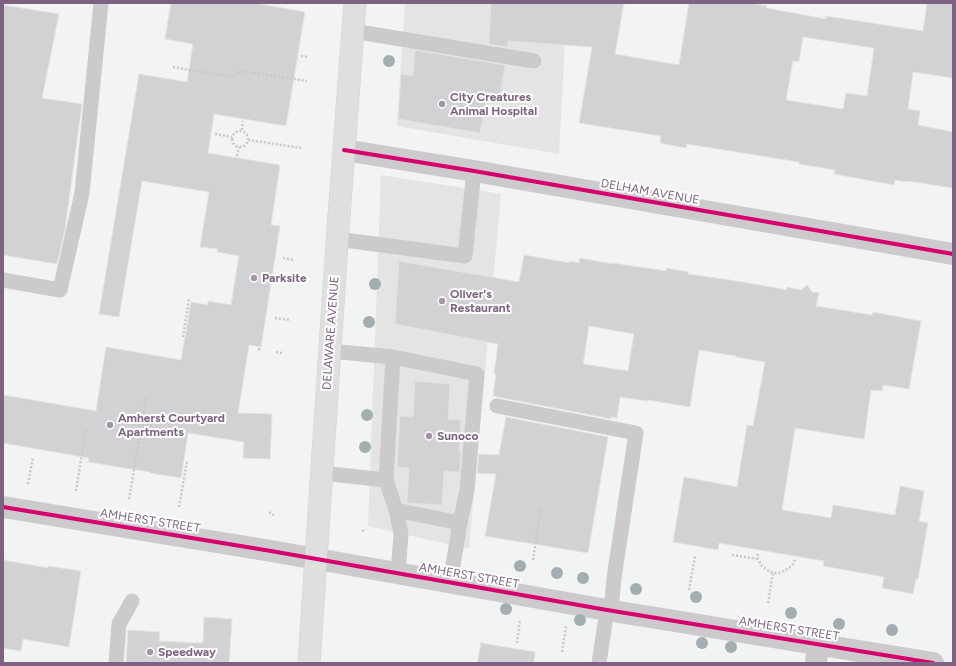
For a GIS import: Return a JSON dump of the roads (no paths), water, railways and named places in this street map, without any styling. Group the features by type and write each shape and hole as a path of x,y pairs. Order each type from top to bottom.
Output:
{"main road":[{"name":"DELAWARE AVENUE","path":"309,663 354,3"}],"street":[{"name":"DELHAM AVENUE","path":"344,150 953,254"},
{"name":"AMHERST STREET","path":"3,507 271,551 609,610 817,653 933,663"}],"lane":[{"path":"3,280 60,290 82,193 101,3"},
{"path":"353,30 534,61"},
{"path":"337,239 465,256 474,171"},
{"path":"330,351 393,357 477,374 467,490 450,583"},
{"path":"393,357 386,480 396,510 401,534 398,573"},
{"path":"498,406 636,432 609,610 599,663"},
{"path":"322,473 386,480"},
{"path":"396,510 460,523"},
{"path":"116,663 119,624 132,601"}],"place":[{"name":"City Creatures Animal Hospital","path":"442,104"},
{"name":"Parksite","path":"254,278"},
{"name":"Oliver's Restaurant","path":"442,301"},
{"name":"Amherst Courtyard Apartments","path":"110,425"},
{"name":"Sunoco","path":"429,436"},
{"name":"Speedway","path":"150,652"}]}
